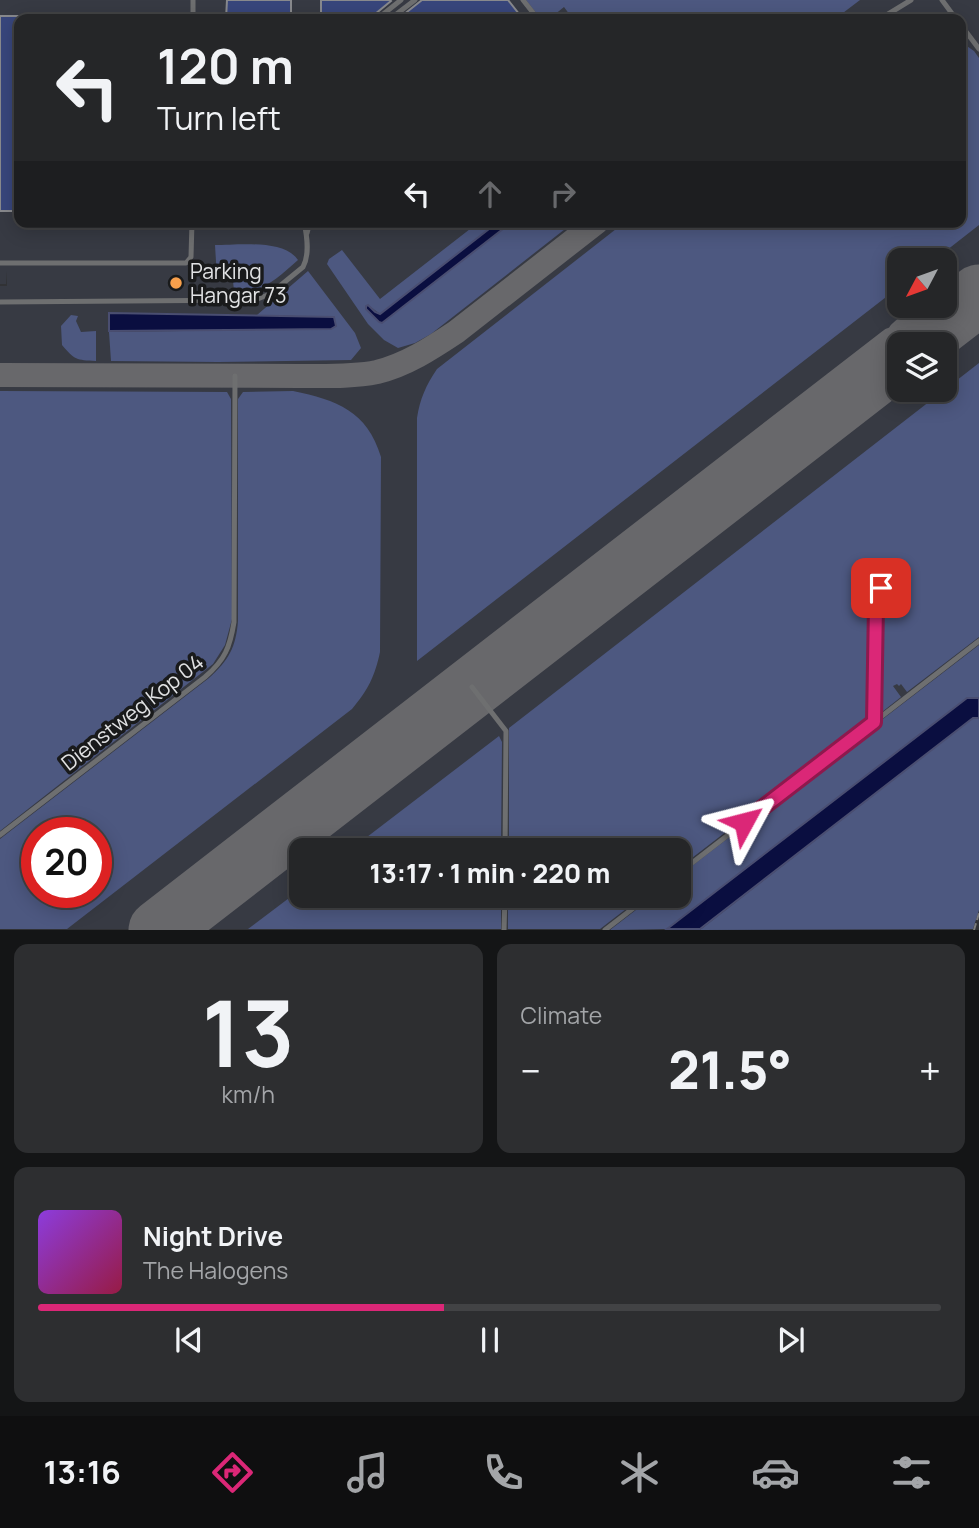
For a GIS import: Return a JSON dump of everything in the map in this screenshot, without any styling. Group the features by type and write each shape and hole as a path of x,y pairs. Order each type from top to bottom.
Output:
{"lane":[{"path":"383,14 401,0"},
{"path":"397,14 415,0"},
{"path":"523,0 534,14"},
{"path":"888,14 911,0"},
{"path":"966,32 979,49"},
{"path":"0,263 186,263 191,257 192,228"},
{"path":"305,228 307,236"},
{"path":"0,302 255,300 270,294 303,267 306,262 309,228"},
{"name":"Dienstweg Kop 04","path":"0,835 205,677 227,652 234,622 235,376"},
{"path":"874,722 876,605 881,588"},
{"path":"691,864 979,641"},
{"path":"472,687 506,731 505,838"},
{"path":"504,929 505,908"},
{"path":"605,929 633,908"}],"path":[{"path":"974,929 979,913"}],"shaded area":[{"path":"0,0 528,0 555,3 582,14 14,14 14,228 966,228 966,14 780,14 798,0 979,0 979,698 967,698 670,929 0,929 0,286 7,286 7,271 6,284 0,284"},
{"path":"526,0 860,0 842,14 569,14 564,7 555,14 537,14"},
{"path":"966,45 979,58 979,225 950,248 887,248 887,296 417,661 417,418 437,369 617,228 966,228"},
{"path":"471,228 490,228 380,314 368,305 366,309 382,322 504,228 566,228 431,334 398,348 384,340 368,324 327,264 329,259 342,250 380,299"},
{"path":"490,228 504,228 382,323 366,306 380,314"},
{"path":"215,245 272,246 291,253 298,260 262,287 234,291 230,278 217,278"},
{"path":"308,271 355,333 361,348 351,360 111,361 109,332 331,329 334,317 257,315"},
{"path":"109,313 334,317 336,326 331,329 109,331"},
{"path":"71,315 78,316 76,321 81,332 96,331 96,361 76,358 62,345 61,326"},
{"path":"979,363 979,637 907,692 901,684 893,686 901,697 882,712 878,711 878,607 882,596 889,589 883,575 879,575 874,590 871,720 691,859 691,838 509,838 509,728 929,402 957,402 957,380"},
{"path":"0,391 227,392 231,399 232,619 225,645 213,664 0,831"},
{"path":"293,391 323,399 359,418 375,441 381,457 380,652 376,668 352,709 112,894 112,817 29,817 209,678 230,652 238,621 238,399 243,392"},
{"path":"979,645 979,698 967,698 667,929 610,930 638,908 691,908 691,867"},
{"path":"967,698 979,698 979,718 973,718 700,929 667,929"},
{"path":"973,718 979,718 979,910 973,929 700,930"},
{"path":"499,736 502,742 501,838 366,838"},
{"path":"21,823 21,908 94,908 67,929 0,929 0,839"},
{"path":"289,898 289,908 501,908 501,929 248,929"},
{"path":"508,908 627,908 600,929 508,929"}],"building":[{"path":"227,0 291,0 291,14 226,14"},
{"path":"321,0 391,1 375,14 321,14"},
{"path":"422,0 508,0 519,14 404,14"},
{"path":"0,16 14,16 14,211 0,211"}],"taxiway":[{"path":"0,375 329,376 377,372 428,350 456,332 589,228"}],"runway":[{"path":"931,332 979,295"},
{"path":"159,930 887,366"}],"place":[{"name":"Parking Hangar 73","path":"176,283"}],"route":[{"path":"744,822 874,722 876,605 881,588"}]}
